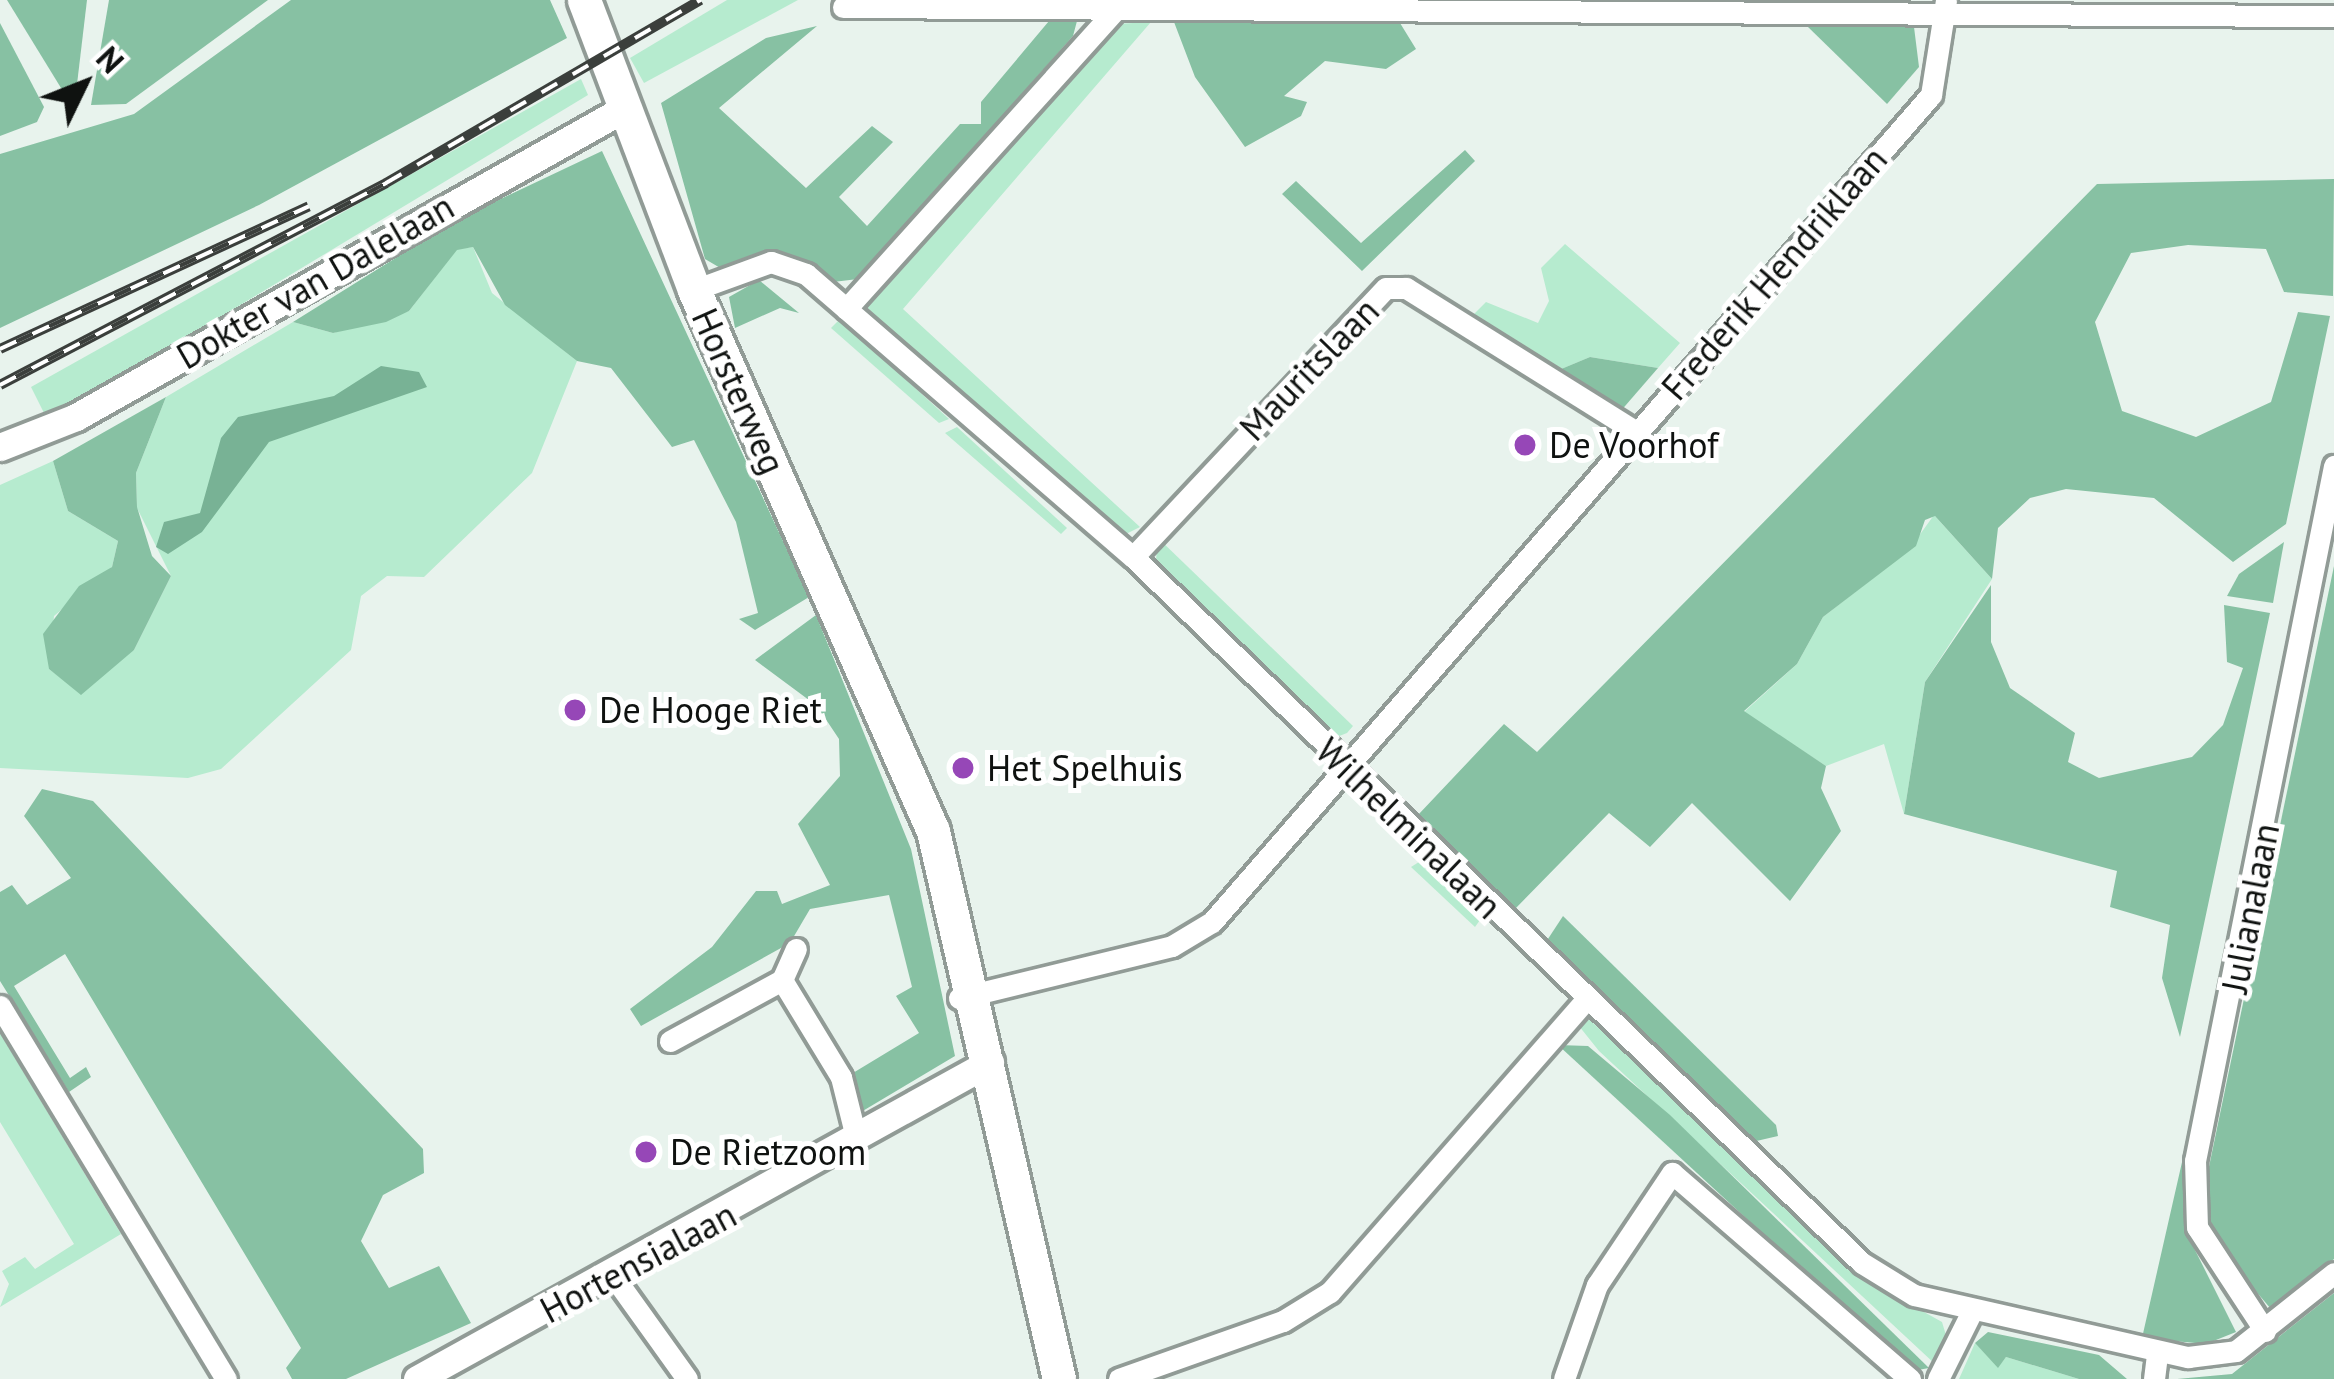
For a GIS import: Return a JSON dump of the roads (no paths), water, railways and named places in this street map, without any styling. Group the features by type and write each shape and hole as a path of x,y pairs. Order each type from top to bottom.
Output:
{"main road":[{"name":"Horsterweg","path":"584,0 694,290 910,776 1059,1379"}],"street":[{"path":"846,309 1128,5"},
{"path":"843,7 1946,9 2334,16"},
{"name":"Frederik Hendriklaan","path":"968,996 1193,937 1931,94 1946,9"},
{"name":"Dokter van Dalelaan","path":"0,447 76,417 627,107"},
{"name":"Wilhelminalaan","path":"694,290 784,262 846,309 1132,557 1862,1263 1970,1315 2157,1354 2236,1351 2334,1273"},
{"name":"Mauritslaan","path":"1132,557 1386,288 1406,288 1635,431"},
{"name":"Julianalaan","path":"2264,1331 2197,1227 2195,1161 2334,466"},
{"path":"670,1041 782,980 796,949"},
{"path":"782,980 842,1077 856,1137"},
{"path":"1118,1379 1282,1321 1330,1292 1586,1000"},
{"path":"0,1006 226,1379"},
{"name":"Hortensialaan","path":"417,1379 614,1277 981,1067"},
{"path":"1564,1379 1597,1285 1672,1173 1910,1379"},
{"path":"614,1277 687,1379"},
{"path":"1938,1379 1970,1315"},
{"path":"2153,1379 2157,1354"}],"railway":[{"path":"0,385 386,183 701,0"},
{"path":"0,349 309,206"}],"place":[{"name":"De Voorhof","path":"1525,445"},
{"name":"De Hooge Riet","path":"575,710"},
{"name":"Het Spelhuis","path":"963,768"},
{"name":"De Rietzoom","path":"646,1152"}]}
